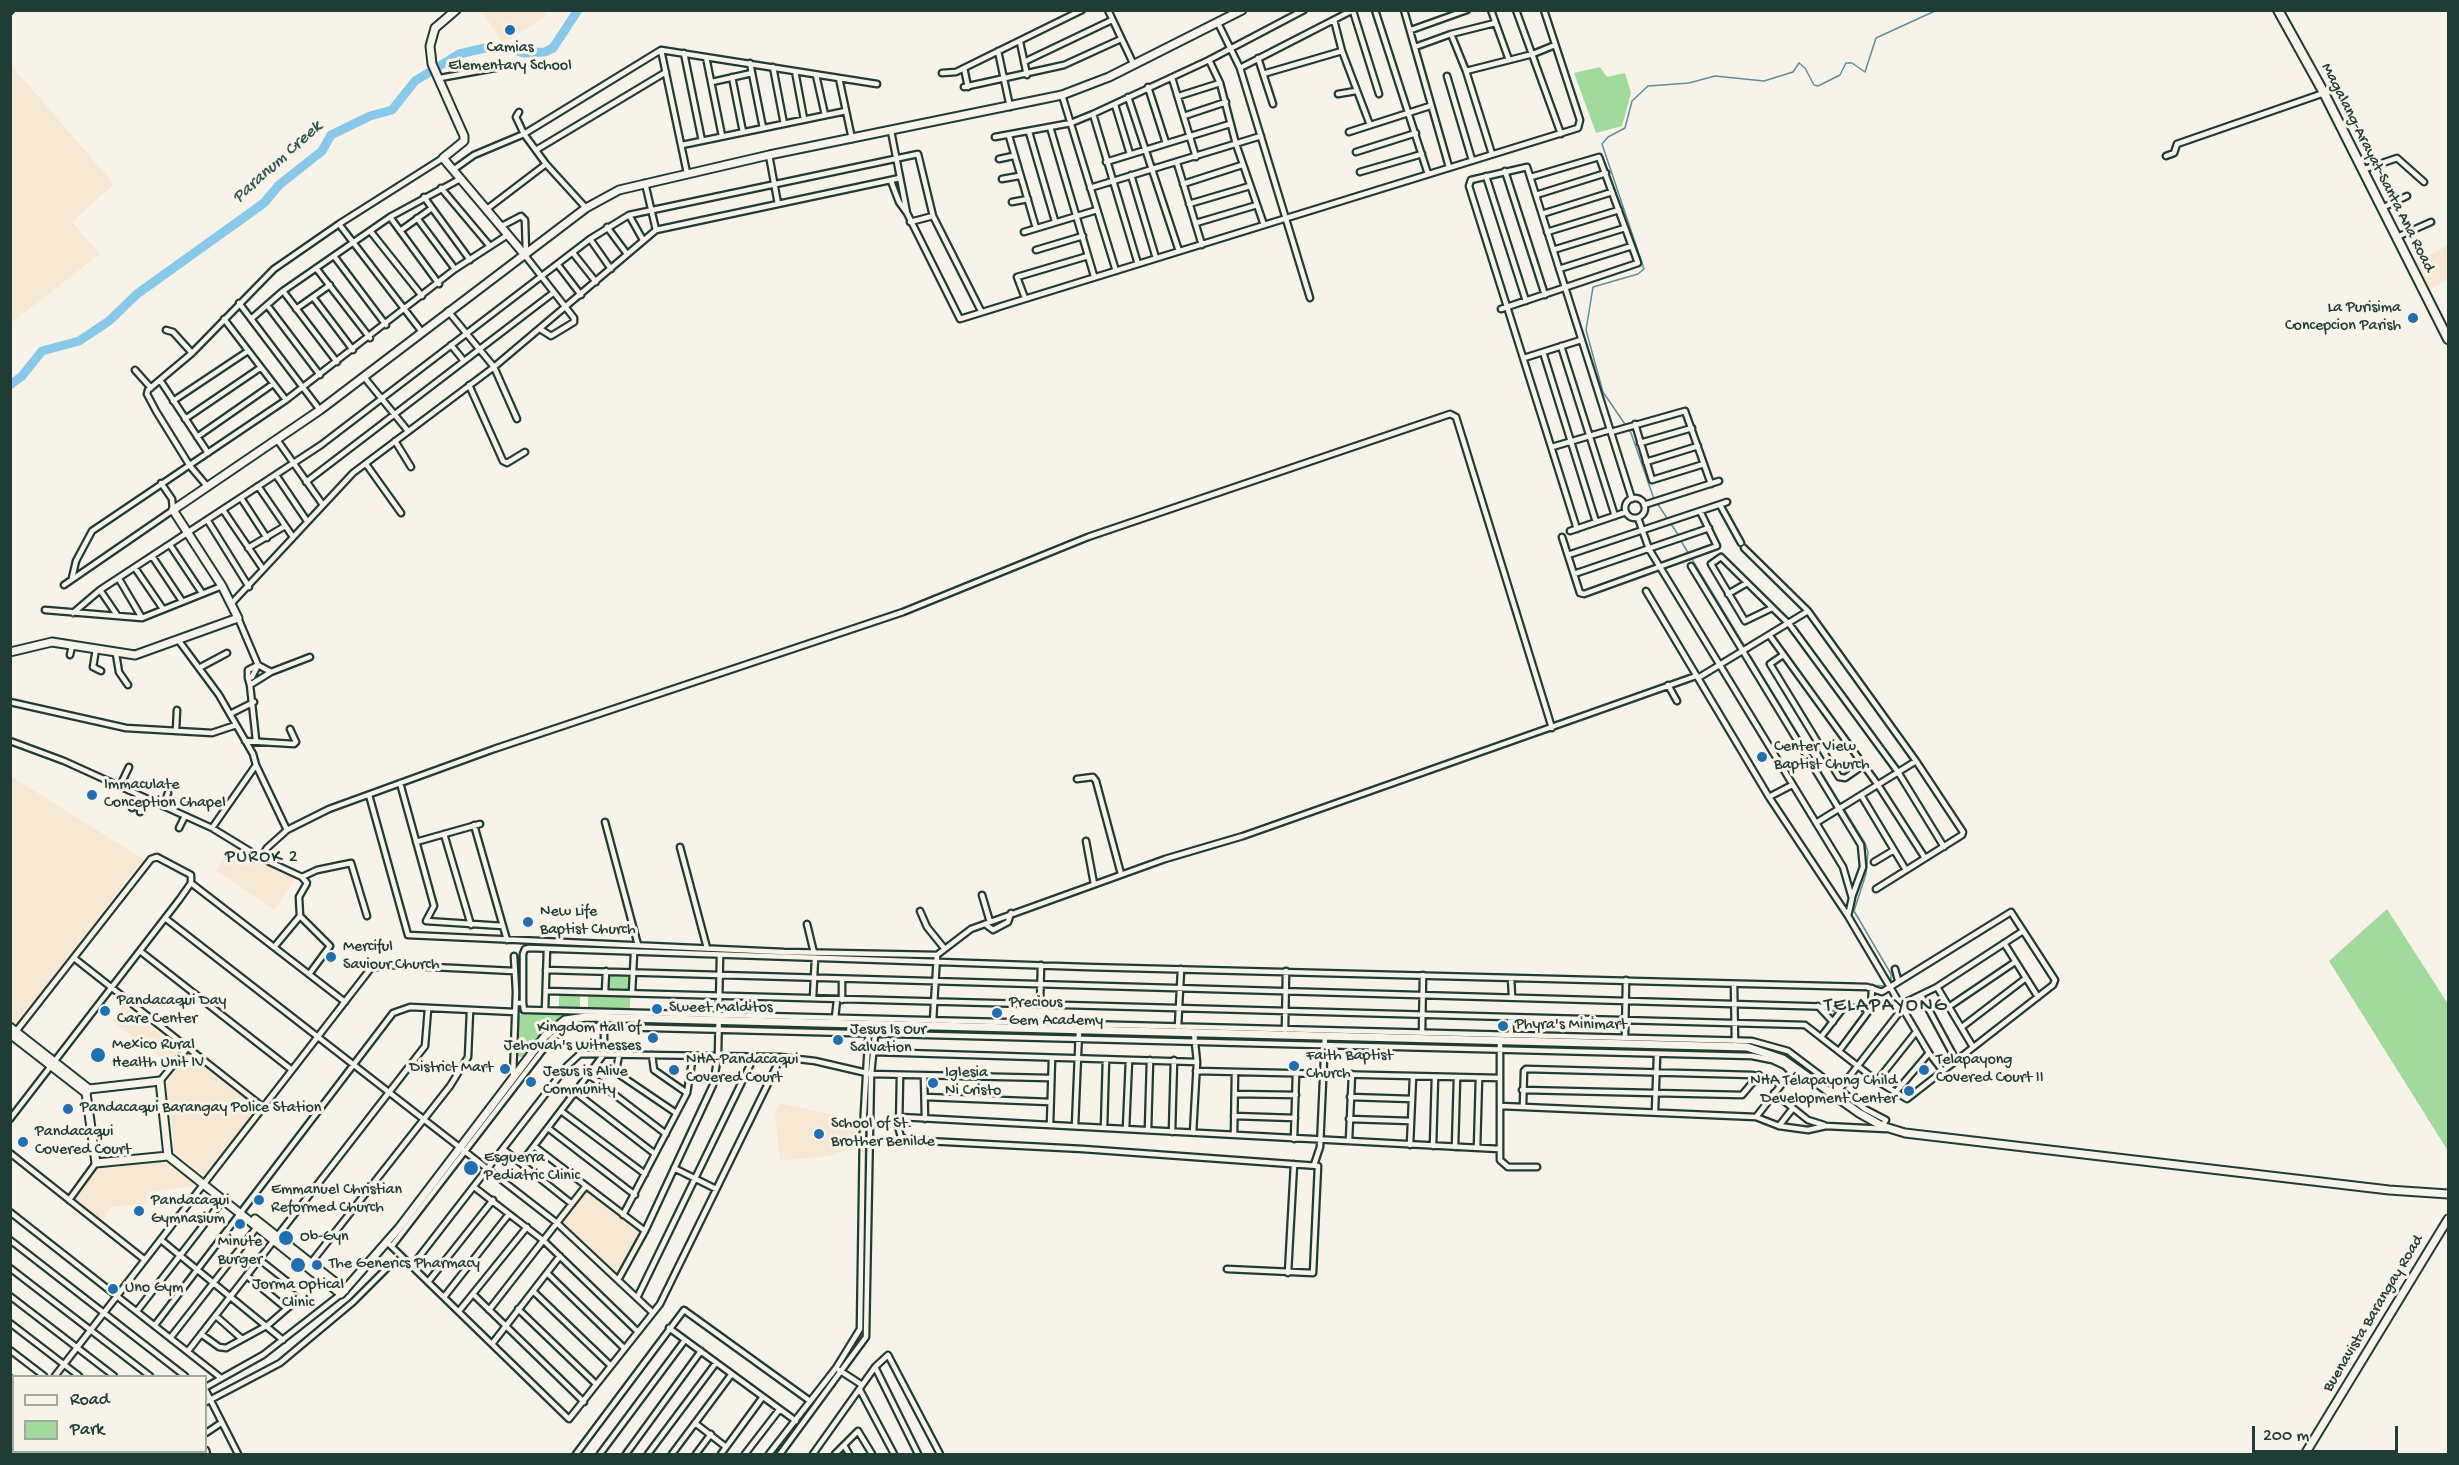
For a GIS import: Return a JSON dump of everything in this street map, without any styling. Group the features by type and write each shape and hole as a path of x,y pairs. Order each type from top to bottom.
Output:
{"main road":[{"name":"Magalang-Arayat-Santa Ana Road","path":"2278,10 2446,327 2448,339"}],"street":[{"path":"207,486 190,466 147,394 192,353 274,269 444,158 464,141 464,136 432,64 432,35 446,17 456,10"},
{"path":"942,73 953,73 1082,10"},
{"path":"1108,10 1133,63"},
{"path":"64,585 207,486 278,441 586,208 619,190 769,155 1062,95 1109,77 1133,63 1218,23 1232,13 1242,10"},
{"path":"995,137 1071,123 1115,105 1148,87 1209,60 1304,10"},
{"path":"1375,10 1428,174"},
{"path":"1404,10 1412,30 1430,106 1449,167"},
{"path":"1412,30 1467,10"},
{"path":"1491,10 1509,60"},
{"path":"1516,10 1561,134"},
{"path":"891,131 910,222 960,319 1578,128 1581,124 1544,10"},
{"path":"1240,68 1353,11 1379,94"},
{"path":"1024,62 1112,20"},
{"path":"1334,20 1342,51 1370,124"},
{"path":"1218,23 1240,68 1310,298"},
{"path":"1415,47 1451,34 1495,23"},
{"path":"1451,34 1466,71 1492,154"},
{"path":"964,68 966,87 1064,65 1121,39"},
{"path":"1020,42 1027,75"},
{"path":"1466,71 1533,54 1555,45"},
{"path":"661,50 687,173"},
{"path":"453,170 474,155 524,134 661,50 877,84"},
{"path":"998,51 1010,107"},
{"path":"1263,74 1342,51"},
{"path":"684,52 702,141"},
{"path":"706,57 722,136"},
{"path":"1258,58 1273,104"},
{"path":"1209,60 1220,83 1242,165 1264,225"},
{"path":"750,63 763,128"},
{"path":"438,76 500,67"},
{"path":"773,67 784,124"},
{"path":"795,71 804,119"},
{"path":"536,150 666,72"},
{"path":"711,82 752,73"},
{"path":"816,75 825,115"},
{"path":"1447,76 1472,160"},
{"path":"732,77 743,132"},
{"path":"839,78 852,139"},
{"path":"1172,78 1196,157"},
{"path":"1179,96 1220,83"},
{"path":"1148,87 1166,143"},
{"path":"1338,94 1356,91"},
{"path":"2166,156 2174,153 2177,144 2324,93"},
{"path":"1062,95 1116,271"},
{"path":"1128,97 1179,250"},
{"path":"1184,116 1226,102"},
{"path":"1115,105 1130,154"},
{"path":"1349,132 1430,106"},
{"path":"682,145 846,111"},
{"path":"519,112 516,117 524,134 546,164 586,208"},
{"path":"1093,114 1138,264"},
{"path":"1106,162 1230,124"},
{"path":"1050,127 1094,276"},
{"path":"1029,132 1055,221"},
{"path":"1356,152 1416,133"},
{"path":"1008,136 1036,228"},
{"path":"1090,188 1261,136"},
{"path":"73,613 100,590 293,463 382,399 590,239 629,215 651,208 918,154 933,216 981,311"},
{"path":"1360,172 1422,154"},
{"path":"769,155 777,204"},
{"path":"999,159 1013,156"},
{"path":"1502,309 1637,265 1606,173 1597,156 1531,177"},
{"path":"444,158 487,208 506,236 525,254 574,318 574,322 551,336 540,329"},
{"path":"2362,170 2397,158 2424,182"},
{"path":"1177,163 1202,245"},
{"path":"487,208 546,164"},
{"path":"1183,184 1242,165"},
{"path":"1577,529 1469,186 1471,180 1527,166 1632,499"},
{"path":"1505,171 1545,295"},
{"path":"1536,195 1606,173"},
{"path":"1131,175 1156,258"},
{"path":"1002,179 1019,176"},
{"path":"1486,176 1526,301"},
{"path":"231,604 340,485 394,441 494,367 656,230 900,178"},
{"path":"251,320 283,291 390,217 460,179"},
{"path":"891,181 901,206 907,213"},
{"path":"645,183 656,230"},
{"path":"1189,204 1250,186"},
{"path":"441,188 489,245"},
{"path":"1542,214 1612,192"},
{"path":"2382,208 2407,196"},
{"path":"424,197 470,260"},
{"path":"1012,202 1028,199"},
{"path":"1196,223 1257,205"},
{"path":"400,231 432,208"},
{"path":"1024,232 1076,214 1097,210"},
{"path":"1547,232 1619,210"},
{"path":"629,215 643,240"},
{"path":"500,227 521,216 525,220 525,254"},
{"path":"910,222 933,216"},
{"path":"390,217 439,284"},
{"path":"417,218 455,269"},
{"path":"2397,237 2431,222"},
{"path":"339,225 422,332"},
{"path":"607,227 627,254"},
{"path":"1553,250 1625,228"},
{"path":"371,232 422,296"},
{"path":"72,578 88,534 303,388 439,284 455,269 506,236"},
{"path":"1036,250 1083,236"},
{"path":"590,239 611,269"},
{"path":"1559,268 1632,246"},
{"path":"573,253 596,282"},
{"path":"334,256 386,325"},
{"path":"1024,298 1017,278 1088,256"},
{"path":"558,265 581,295"},
{"path":"316,268 370,338"},
{"path":"296,309 330,285"},
{"path":"283,291 337,362"},
{"path":"306,482 553,293"},
{"path":"313,297 353,350"},
{"path":"239,303 320,410"},
{"path":"267,305 320,375"},
{"path":"448,312 494,367 517,418"},
{"path":"224,320 286,400"},
{"path":"166,330 173,332 192,353"},
{"path":"1524,358 1581,340"},
{"path":"451,345 464,361"},
{"path":"1561,346 1616,516"},
{"path":"173,401 248,351"},
{"path":"1543,352 1596,522"},
{"path":"185,419 260,368"},
{"path":"135,370 151,388"},
{"path":"364,377 408,431"},
{"path":"160,380 208,453"},
{"path":"198,437 273,384"},
{"path":"469,385 503,461 507,463 525,452"},
{"path":"1552,447 1683,410 1692,428 1711,484"},
{"path":"261,858 267,848 287,830 329,808 903,612 1088,537 1450,414 1456,417 1552,728"},
{"path":"1630,426 1640,443 1654,480 1704,464"},
{"path":"1640,443 1692,428"},
{"path":"278,441 323,505"},
{"path":"394,441 411,467"},
{"path":"1646,462 1698,446"},
{"path":"366,464 400,513"},
{"path":"276,475 307,522"},
{"path":"1644,505 1719,481"},
{"path":"161,483 172,499 173,510 222,586 258,665 271,672"},
{"path":"258,486 293,537"},
{"path":"241,498 267,538"},
{"path":"1632,499 1639,499 1644,505 1643,513 1638,518 1632,518 1626,513 1625,505 1632,499"},
{"path":"1568,555 1727,502"},
{"path":"1720,505 1743,545 1808,611 1916,761 1963,832 1944,847 1876,889"},
{"path":"223,510 263,569"},
{"path":"1562,537 1580,593 1584,594 1717,546 1700,512"},
{"path":"1570,531 1626,513"},
{"path":"1638,518 1649,549 1844,867 1852,898"},
{"path":"208,521 249,586"},
{"path":"248,548 285,526"},
{"path":"1574,574 1709,528"},
{"path":"170,545 202,592"},
{"path":"152,556 182,601"},
{"path":"1772,609 1745,621 1711,566 1721,557 1790,625 1898,772 1944,847"},
{"path":"1691,566 1861,845 1864,857 1848,916"},
{"path":"135,568 163,609"},
{"path":"118,579 142,618"},
{"path":"1728,594 1747,583"},
{"path":"45,610 142,618 202,592 222,586"},
{"path":"100,590 117,615"},
{"path":"1646,591 1769,797 1848,916 1916,1032 1942,1070"},
{"path":"933,1021 937,958 944,948 967,931 1121,874 1243,836 1668,685 1697,677 1790,625 1808,611"},
{"path":"10,652 52,642 116,654 140,655 238,618"},
{"path":"1770,636 1878,785 1925,858"},
{"path":"179,641 230,714 287,830"},
{"path":"70,655 72,646"},
{"path":"96,649 93,667 101,671"},
{"path":"199,668 228,653"},
{"path":"116,654 119,672 128,685"},
{"path":"1783,655 1770,664 1839,777 1845,778 1864,765"},
{"path":"250,684 271,672 310,657"},
{"path":"256,740 254,702 248,670 258,665"},
{"path":"1668,685 1677,701"},
{"path":"10,702 126,728 212,733 236,725"},
{"path":"230,714 254,702"},
{"path":"176,730 177,710"},
{"path":"245,741 294,744 296,742 290,729"},
{"path":"10,741 120,786 146,800 212,828 261,858 302,877 307,883 299,897 300,916 330,946 310,973"},
{"path":"1816,823 1916,761"},
{"path":"212,828 256,765"},
{"path":"120,786 129,767"},
{"path":"1077,779 1093,777 1096,781 1121,874"},
{"path":"400,783 434,906 426,921 503,926"},
{"path":"1769,797 1792,785"},
{"path":"231,786 238,791"},
{"path":"163,806 168,793"},
{"path":"369,795 408,935 707,948 814,956"},
{"path":"1861,795 1906,870"},
{"path":"132,808 138,796"},
{"path":"140,812 146,800"},
{"path":"178,828 185,816"},
{"path":"604,822 638,945"},
{"path":"416,842 477,825 507,940"},
{"path":"444,834 471,925"},
{"path":"1086,841 1094,884"},
{"path":"680,847 707,948"},
{"path":"1874,862 1894,850"},
{"path":"10,1119 52,1064 112,988 191,883 191,875 157,856 151,859 12,1033 52,1064 88,1091 160,1081 188,1047"},
{"path":"302,877 317,870 351,863 367,916"},
{"path":"191,883 275,945 345,1002"},
{"path":"982,895 988,923 993,930 1008,922 1011,913"},
{"path":"920,911 927,927 944,948"},
{"path":"546,991 1805,1025 1877,1081 1907,1099 2053,985 2055,980 2013,914 2008,913 1882,992 1872,988 1041,965 937,958 720,956 525,949 523,1004 526,1010 868,1034 1079,1035 1178,1030 1194,1033 1747,1047 1771,1053 1885,1127"},
{"path":"275,945 300,916"},
{"path":"165,918 557,1223 652,1312"},
{"path":"807,924 814,956 813,998"},
{"path":"1835,1095 1902,1006 1937,987 2023,931"},
{"path":"2004,943 2038,997"},
{"path":"545,1010 547,949"},
{"path":"140,951 292,1070"},
{"path":"632,993 634,952"},
{"path":"618,1280 645,1231 713,1086 718,1056 717,976 720,956"},
{"path":"513,1078 516,1003 514,957"},
{"path":"74,958 263,1107"},
{"path":"1950,1006 2015,962"},
{"path":"56,1375 371,968 378,965 514,971"},
{"path":"1040,1004 1041,965"},
{"path":"1178,1030 1181,969"},
{"path":"1895,969 1898,981"},
{"path":"546,970 1871,1008"},
{"path":"605,992 606,971"},
{"path":"1285,1030 1286,971"},
{"path":"1422,1033 1424,975"},
{"path":"1511,978 1512,996"},
{"path":"1962,1027 2026,978"},
{"path":"835,1018 842,980"},
{"path":"1625,1038 1626,980"},
{"path":"1734,984 1735,1042"},
{"path":"1937,987 1973,1047"},
{"path":"1839,1052 1871,1008 1872,988"},
{"path":"1921,995 1956,1060"},
{"path":"516,1003 523,1004"},
{"path":"155,1325 393,1013 410,1006 428,1009 515,1012"},
{"path":"1818,1006 1833,1022"},
{"path":"1821,1037 1844,1007"},
{"path":"188,1351 425,1046 428,1009"},
{"path":"310,1265 424,1120 468,1057 470,1011"},
{"path":"207,1388 283,1340 343,1292 401,1229 557,1024 575,1018 872,1025 1195,1043 1657,1056 1752,1056 1772,1060 1794,1070"},
{"path":"505,1094 513,1078 552,1038 566,1028 835,1018 1178,1030 1285,1030 1752,1041 1780,1047 1840,1088 1865,1109 1886,1120 1885,1127"},
{"path":"1510,1018 1511,1035"},
{"path":"769,1455 836,1368 860,1329 864,1073 868,1034 872,1025"},
{"path":"775,1447 782,1454 866,1337 871,1074 875,1034 872,1025"},
{"path":"521,1163 604,1054 604,1026"},
{"path":"1877,1081 1916,1032"},
{"path":"1193,1133 1197,1062 1194,1033"},
{"path":"1075,1126 1079,1035"},
{"path":"1314,1165 1320,1139 1325,1036"},
{"path":"1500,1042 1500,1160 1505,1167 1537,1167"},
{"path":"867,1053 1197,1062"},
{"path":"1895,1093 1929,1053"},
{"path":"619,1054 616,1071 620,1076 676,1113"},
{"path":"412,1266 577,1055 781,1057 815,1061 871,1074 924,1077 1049,1078"},
{"path":"652,1055 654,1070 687,1093"},
{"path":"623,1215 687,1093 693,1056"},
{"path":"1655,1112 1657,1056"},
{"path":"637,1298 754,1057"},
{"path":"389,1244 569,1419 666,1294 781,1057"},
{"path":"1050,1125 1049,1078 1052,1058"},
{"path":"514,1059 529,1063"},
{"path":"1104,1128 1106,1059"},
{"path":"1126,1129 1129,1060"},
{"path":"1148,1130 1150,1060"},
{"path":"1172,1132 1174,1060"},
{"path":"1523,1106 1522,1090 1526,1069 1759,1076 1782,1084"},
{"path":"1756,1118 1794,1070"},
{"path":"1196,1071 1500,1078"},
{"path":"1234,1135 1235,1072"},
{"path":"1294,1139 1296,1073"},
{"path":"1349,1140 1352,1074"},
{"path":"589,1075 666,1134"},
{"path":"900,1076 900,1136 907,1140 1083,1149 1314,1165 1320,1168 1313,1273 1227,1269"},
{"path":"1522,1090 1742,1095 1759,1076"},
{"path":"924,1077 924,1119"},
{"path":"1410,1145 1413,1077"},
{"path":"1432,1146 1436,1077"},
{"path":"1455,1147 1457,1077"},
{"path":"1477,1148 1479,1078"},
{"path":"160,1081 168,1155"},
{"path":"69,1200 96,1163 88,1091"},
{"path":"575,1092 655,1154"},
{"path":"1774,1093 1808,1120 1826,1126"},
{"path":"1235,1094 1296,1095"},
{"path":"1350,1096 1412,1099"},
{"path":"925,1097 1050,1102"},
{"path":"1501,1106 1756,1118 1779,1126 1808,1130 1826,1126 1885,1127 1905,1133 2156,1164 2389,1190 2448,1194"},
{"path":"1779,1126 1793,1108"},
{"path":"561,1111 645,1174"},
{"path":"1234,1116 1295,1118"},
{"path":"900,1117 1499,1149"},
{"path":"1349,1119 1411,1121"},
{"path":"548,1128 635,1195"},
{"path":"534,1146 645,1231"},
{"path":"503,1149 572,1204"},
{"path":"10,1153 145,1260"},
{"path":"96,1163 168,1155 343,1292"},
{"path":"1288,1273 1294,1164"},
{"path":"674,1168 716,1189"},
{"path":"205,1184 222,1200 242,1212 257,1227 276,1239"},
{"path":"489,1310 585,1186"},
{"path":"474,1187 544,1240 637,1331"},
{"path":"137,1311 222,1200"},
{"path":"428,1282 493,1200"},
{"path":"10,1212 221,1378"},
{"path":"444,1297 509,1214"},
{"name":"Buenavista Barangay Road","path":"2305,1455 2448,1219"},
{"path":"171,1337 257,1227"},
{"path":"459,1311 527,1227"},
{"path":"10,1240 183,1375"},
{"path":"161,1240 268,1325 283,1340"},
{"path":"492,1344 560,1256"},
{"path":"260,1260 303,1294"},
{"path":"238,1455 208,1401 280,1363 353,1302 391,1264"},
{"path":"310,1265 322,1278 343,1292"},
{"path":"860,1265 867,1265"},
{"path":"10,1268 147,1375"},
{"path":"547,1273 624,1348"},
{"path":"248,1276 286,1308"},
{"path":"201,1334 222,1348 242,1339 268,1325 322,1278"},
{"path":"533,1291 611,1366"},
{"path":"473,1294 584,1402"},
{"path":"10,1296 111,1375"},
{"path":"518,1309 596,1384"},
{"path":"576,1455 680,1313 687,1310 725,1342 810,1401"},
{"path":"216,1316 242,1339"},
{"path":"10,1323 76,1375"},
{"path":"669,1328 796,1421"},
{"path":"600,1455 685,1340"},
{"path":"10,1350 41,1375"},
{"path":"626,1455 701,1351"},
{"path":"813,1455 875,1368 888,1355 940,1455"},
{"path":"648,1455 716,1363"},
{"path":"836,1368 861,1388 894,1455"},
{"path":"875,1368 918,1455"},
{"path":"672,1455 731,1375"},
{"path":"721,1455 762,1398"},
{"path":"745,1455 778,1410"},
{"path":"207,1432 221,1423"},
{"path":"695,1423 726,1447"},
{"path":"835,1455 855,1433 861,1432 872,1455"},
{"path":"696,1455 711,1434"},
{"path":"844,1445 849,1455"}],"shaded area":[{"name":"Camias Elementary School","path":"544,11 547,16 503,43 482,12"},
{"path":"11,65 114,184 72,222 100,254 11,323"},
{"path":"2448,245 2448,279 2428,290 2417,266 2423,258"},
{"path":"14,778 143,859 19,1023 12,1024 10,779"},
{"path":"235,842 296,878 274,910 216,870"},
{"path":"124,1006 181,1049 169,1065 112,1021"},
{"path":"188,1053 258,1108 205,1176 175,1153 166,1083"},
{"name":"School of St. Brother Benilde","path":"780,1103 860,1121 860,1147 829,1156 780,1161 775,1113"},
{"path":"166,1161 193,1181 195,1186 147,1192 148,1203 112,1207 102,1220 73,1198 96,1169"},
{"path":"585,1189 643,1231 618,1275 560,1221"}],"green space":[{"path":"1600,67 1607,77 1625,73 1631,93 1622,126 1596,133 1574,73"},
{"path":"2387,909 2448,1004 2448,1151 2329,961"},
{"path":"609,974 631,975 630,990 608,989"},
{"path":"559,994 580,994 580,1008 559,1008"},
{"path":"588,994 630,995 630,1010 588,1009"},
{"path":"573,1012 660,1014 573,1015 563,1018 551,1027 528,1056 520,1057 516,1054 517,1015"},
{"path":"573,1020 666,1022 668,1024 664,1027 578,1023 561,1028 545,1042 551,1031"}],"waterway":[{"name":"Paranum Creek","path":"10,385 22,376 42,351 79,341 109,321 137,294 264,203 279,185 322,151 331,135 370,116 392,110 415,81 459,54 485,48 511,49 524,53 545,52 553,48 578,10"},
{"path":"1654,499 1631,433 1603,392 1586,330 1593,287 1638,274 1644,269 1602,144 1608,137 1625,128 1632,101 1648,86 1689,83 1715,76 1764,81 1793,72 1799,63 1805,68 1814,85 1818,86 1840,75 1846,63 1852,63 1865,72 1876,38 1937,10"},
{"path":"1657,503 1679,536"},
{"path":"1681,541 1744,645"},
{"path":"1751,657 1840,803"},
{"path":"1844,809 1868,852 1866,874 1854,911 1891,974 1891,980"},
{"path":"1024,963 1634,979"},
{"path":"1867,985 1884,986"}],"place":[{"name":"Camias Elementary School","path":"510,30"},
{"name":"La Purisima Concepcion Parish","path":"2413,318"},
{"name":"Center View Baptist Church","path":"1762,757"},
{"name":"Immaculate Conception Chapel","path":"92,795"},
{"name":"New Life Baptist Church","path":"528,922"},
{"name":"Merciful Saviour Church","path":"331,957"},
{"name":"Sweet Malditos","path":"657,1009"},
{"name":"Pandacaqui Day Care Center","path":"105,1011"},
{"name":"Precious Gem Academy","path":"997,1013"},
{"name":"Phyra's Minimart","path":"1503,1026"},
{"name":"Kingdom Hall of Jehovah's Witnesses","path":"653,1038"},
{"name":"Jesus Is Our Salvation","path":"838,1040"},
{"name":"Mexico Rural Health Unit IV","path":"98,1055"},
{"name":"Faith Baptist Church","path":"1294,1066"},
{"name":"District Mart","path":"505,1069"},
{"name":"NHA-Pandacaqui Covered Court","path":"674,1070"},
{"name":"Telapayong Covered Court II","path":"1924,1070"},
{"name":"Jesus is Alive Community","path":"531,1082"},
{"name":"Iglesia Ni Cristo","path":"933,1083"},
{"name":"NHA Telapayong Child Development Center","path":"1909,1091"},
{"name":"Pandacaqui Barangay Police Station","path":"68,1109"},
{"name":"School of St. Brother Benilde","path":"819,1134"},
{"name":"Pandacaqui Covered Court","path":"23,1142"},
{"name":"Esguerra Pediatric Clinic","path":"471,1168"},
{"name":"Emmanuel Christian Reformed Church","path":"259,1200"},
{"name":"Pandacaqui Gymnasium","path":"139,1211"},
{"name":"Minute Burger","path":"240,1224"},
{"name":"Ob-Gyn","path":"286,1238"},
{"name":"Jorma Optical Clinic","path":"298,1265"},
{"name":"The Generics Pharmacy","path":"317,1265"},
{"name":"Uno Gym","path":"113,1289"}],"district":[{"name":"PUROK 2","path":"262,858"},
{"name":"TELAPAYONG","path":"1886,1007"}]}
